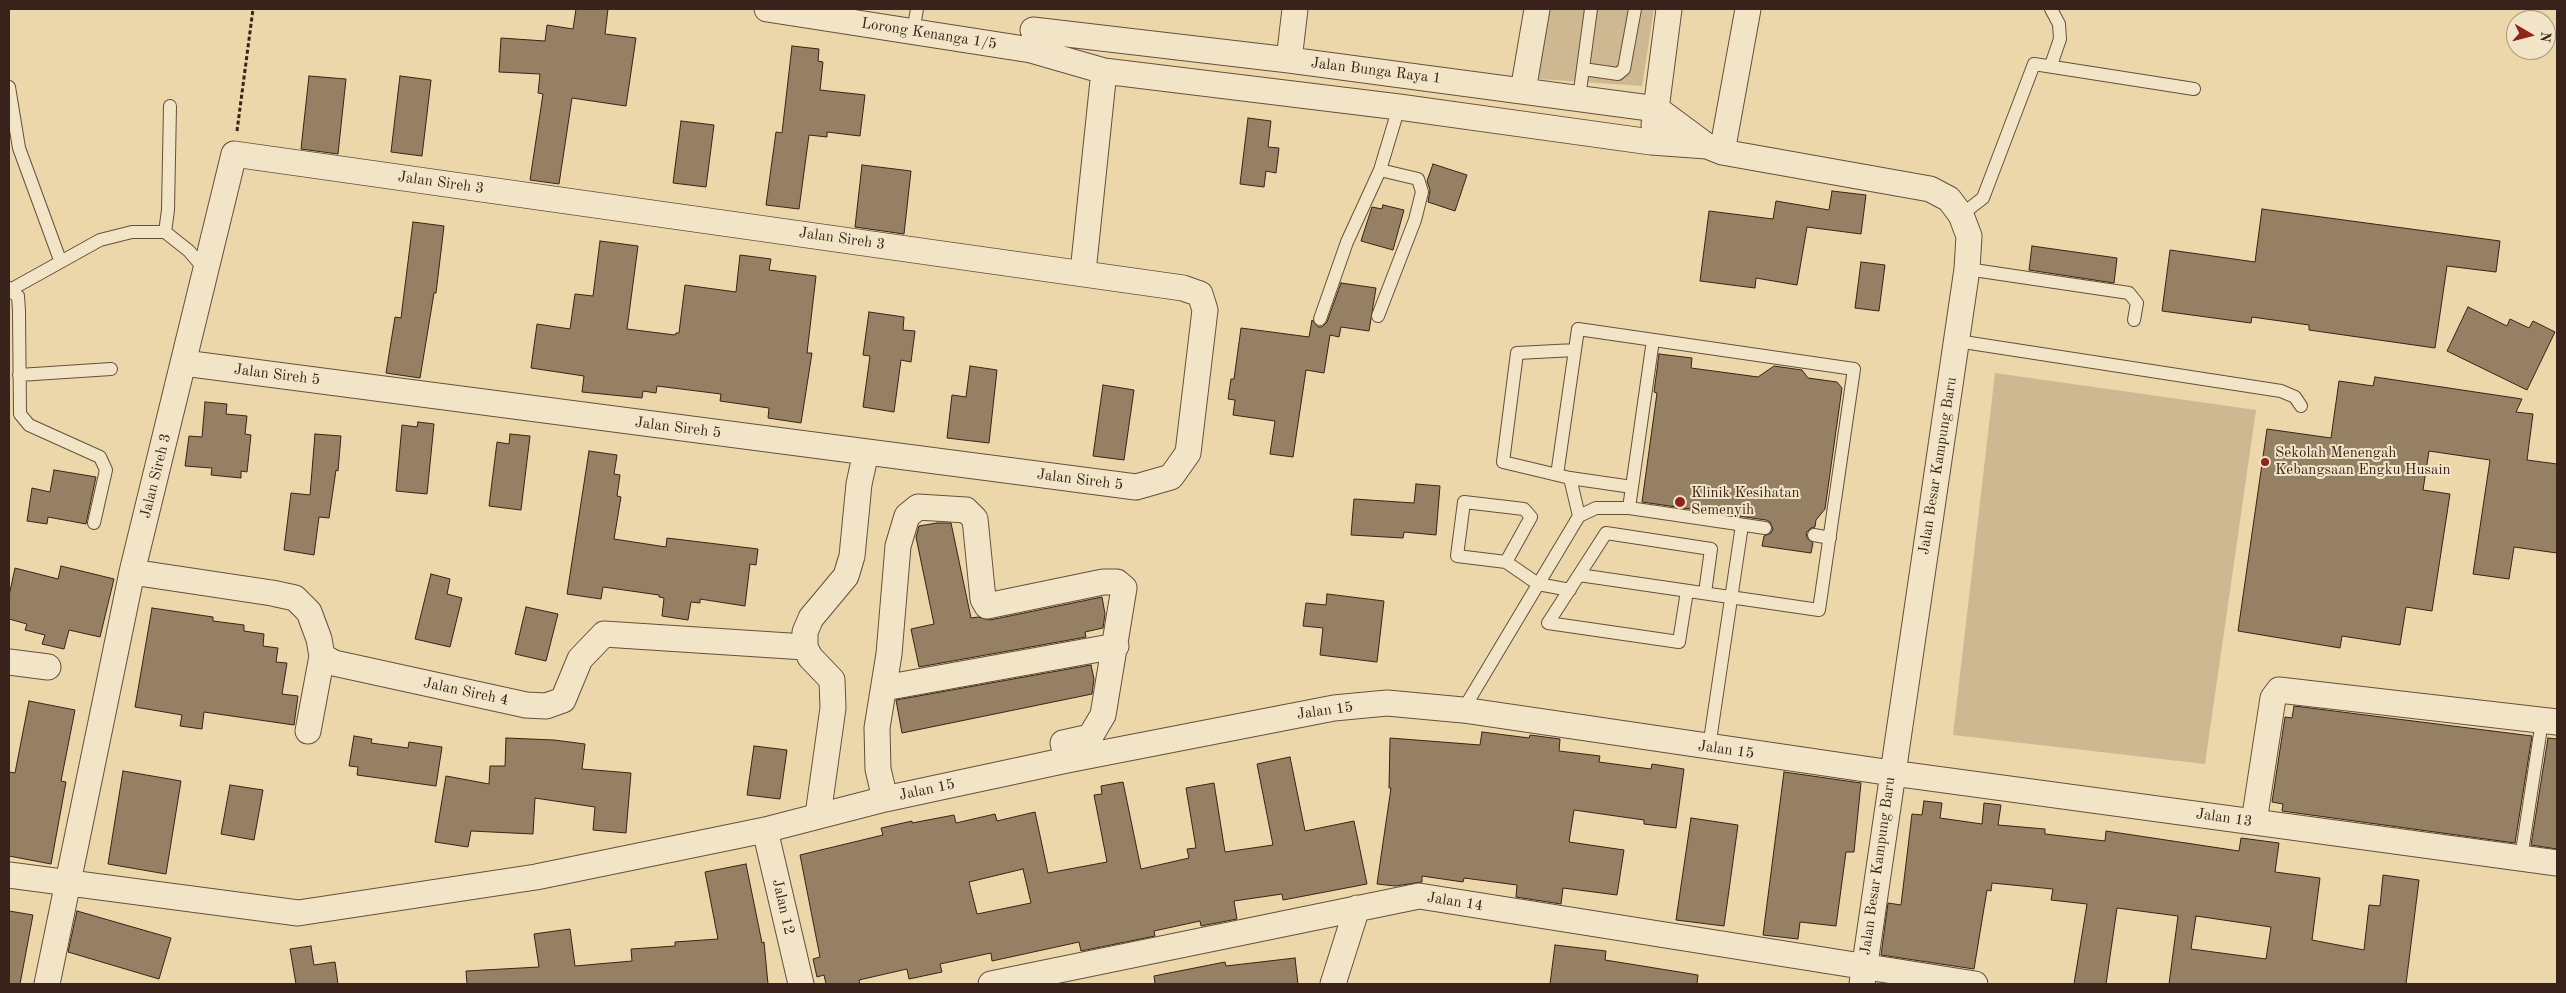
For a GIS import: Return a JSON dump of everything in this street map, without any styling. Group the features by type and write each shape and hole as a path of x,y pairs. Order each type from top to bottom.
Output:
{"street":[{"name":"Lorong Kenanga 1/5","path":"767,9 1034,30"},
{"path":"1289,60 1295,9"},
{"path":"1523,91 1537,9"},
{"path":"1651,142 1670,9"},
{"path":"1714,149 1748,9"},
{"name":"Jalan Bunga Raya 1","path":"1034,30 1289,60 1656,109 1714,149"},
{"name":"Jalan Besar Kampung Baru","path":"1034,30 1104,71 1399,106 1651,142 1714,149 1930,189 1949,199 1961,215 1969,236 1967,269 1863,976"},
{"path":"1083,272 1104,71"},
{"name":"Jalan Sireh 3","path":"47,984 132,572 234,154 1083,272 1183,288 1200,294 1205,310 1188,453 1171,477"},
{"name":"Jalan Sireh 5","path":"184,363 1136,487 1171,477"},
{"path":"818,815 833,708 832,680 810,657 805,648 805,632 811,618 846,576 852,556 859,484 866,452"},
{"path":"885,799 878,769 877,728 884,688 898,546 907,516 918,507 966,510 975,519 983,599 987,606 1102,582 1117,582 1124,588 1116,646 1103,715 1090,737 1063,743 1067,760"},
{"path":"132,572 295,598 309,612 319,638 322,656 308,732"},
{"name":"Jalan Sireh 4","path":"322,656 334,663 526,705 546,706 563,700 580,659 604,634 805,648"},
{"path":"884,688 1116,646"},
{"path":"9,662 48,667"},
{"path":"2254,822 2273,698 2279,690 2550,722"},
{"name":"Jalan 15","path":"9,875 298,913 536,877 765,830 885,799 1067,760 1334,708 1387,703 1463,710 1892,774"},
{"name":"Jalan 13","path":"1892,774 2557,863"},
{"name":"Jalan 12","path":"765,830 801,984"},
{"name":"Jalan 14","path":"990,984 1419,896 1863,976 1975,984"},
{"path":"1333,984 1357,908"}],"lane":[{"path":"1579,98 1591,9"},
{"path":"1583,69 1618,74 1624,69 1635,9"},
{"path":"2051,9 2059,24 2060,39 2051,65"},
{"path":"1961,215 1983,198 2032,68 2038,63 2194,89"},
{"path":"9,87 19,148 60,260"},
{"path":"165,232 168,210 170,106"},
{"path":"1320,320 1347,242 1380,170 1399,106"},
{"path":"1378,316 1415,220 1422,192 1418,179 1380,170"},
{"path":"94,523 106,470 100,457 29,425 20,414 18,296 9,290 60,260 100,240 132,232 165,232 189,251 206,271"},
{"path":"1967,269 2129,294 2137,303 2134,320"},
{"path":"1579,516 1563,477 1578,329 1854,369 1819,610 1579,575"},
{"path":"1629,508 1653,340"},
{"path":"1956,341 2281,391 2295,397 2301,406"},
{"path":"1575,350 1517,353 1503,462 1563,477 1632,487"},
{"path":"19,376 111,369"},
{"path":"1506,562 1531,517 1524,509 1464,502 1457,556 1506,562 1538,584 1570,590"},
{"path":"1463,710 1579,516 1596,508 1629,508 1765,528"},
{"path":"1709,748 1742,525"},
{"path":"1687,590 1679,642 1548,623 1606,533 1711,549 1705,593"},
{"path":"1814,535 1830,538"},
{"path":"2521,858 2550,722"}],"path":[{"path":"234,154 253,9"}],"shaded area":[{"path":"1548,9 1654,9 1642,86 1538,79"},
{"path":"1995,373 2256,410 2205,764 1953,735"}],"building":[{"path":"576,9 608,9 605,34 636,38 626,106 572,98 559,184 530,180 543,94 538,93 540,74 499,72 501,38 545,41 547,25 573,29"},
{"path":"792,46 819,49 818,61 823,62 820,90 865,95 860,136 827,132 827,137 809,135 799,209 766,205 776,132 782,133"},
{"path":"309,76 346,79 338,154 301,149"},
{"path":"400,76 431,80 422,156 391,152"},
{"path":"1248,118 1271,121 1268,147 1279,148 1276,173 1266,171 1264,187 1240,184"},
{"path":"681,121 714,125 706,187 673,183"},
{"path":"1433,164 1467,175 1455,211 1428,202 1430,190 1427,181"},
{"path":"862,165 911,171 904,234 855,227"},
{"path":"1832,191 1866,195 1861,234 1807,227 1797,285 1756,278 1755,288 1700,281 1709,211 1773,219 1776,201 1829,210"},
{"path":"1383,205 1404,210 1393,250 1361,241 1372,207 1382,209"},
{"path":"2262,209 2500,241 2496,272 2447,266 2435,348 2309,330 2309,325 2252,317 2251,323 2162,311 2170,250 2255,262"},
{"path":"413,222 444,226 436,293 434,293 420,378 386,373 395,317 401,318"},
{"path":"600,241 638,246 627,329 675,335 679,333 685,285 736,292 740,255 771,259 769,270 816,276 807,353 812,353 801,423 768,418 769,408 720,401 721,394 657,386 656,393 643,391 642,398 582,392 584,376 531,368 537,324 570,329 575,294 593,296"},
{"path":"2032,246 2117,258 2114,283 2029,270"},
{"path":"1861,262 1885,265 1879,311 1855,308"},
{"path":"1341,283 1376,288 1369,331 1341,327 1339,337 1330,335 1324,373 1306,370 1293,457 1270,454 1275,421 1233,415 1235,400 1228,399 1231,379 1234,379 1241,328 1309,337 1312,320 1318,327 1322,327 1327,322"},
{"path":"2468,307 2507,326 2510,319 2529,328 2533,321 2555,332 2527,390 2447,351"},
{"path":"869,312 904,317 903,330 915,331 911,362 901,360 894,412 863,407 870,356 863,355"},
{"path":"1659,354 1692,358 1691,368 1758,377 1774,366 1802,370 1808,378 1837,382 1842,388 1825,509 1816,520 1815,527 1806,533 1807,538 1813,543 1811,553 1762,546 1764,536 1771,533 1773,529 1770,522 1766,520 1642,502 1657,393 1654,392"},
{"path":"970,366 997,370 989,443 947,438 952,395 966,397"},
{"path":"2375,377 2522,399 2516,412 2533,414 2527,460 2557,464 2557,553 2514,547 2509,579 2473,574 2490,460 2429,451 2423,490 2450,494 2432,611 2406,607 2400,645 2342,636 2340,648 2238,631 2267,429 2331,438 2339,381 2373,386"},
{"path":"1103,385 1134,390 1124,460 1093,456"},
{"path":"205,402 227,404 226,414 247,416 245,434 251,435 247,472 241,471 241,478 211,475 212,468 185,466 189,436 202,437"},
{"path":"418,422 434,424 427,494 396,491 402,425 417,427"},
{"path":"315,434 341,436 338,471 336,470 329,518 319,517 314,555 284,550 291,493 310,495"},
{"path":"510,434 530,436 521,510 489,506 497,442 509,444"},
{"path":"589,451 617,455 614,474 620,475 617,496 621,497 614,539 666,547 667,538 758,549 756,565 750,564 745,606 700,599 700,603 691,602 688,620 662,616 664,598 659,597 659,595 603,587 601,599 567,594"},
{"path":"54,470 96,477 86,524 48,517 47,524 27,521 32,488 50,492"},
{"path":"1416,484 1440,486 1436,535 1404,532 1403,538 1351,535 1354,499 1414,503"},
{"path":"951,523 971,618 978,617 990,620 1102,597 1105,614 1103,628 1085,632 1086,637 919,667 911,629 934,624 916,537 919,526"},
{"path":"61,566 114,579 100,637 69,630 64,649 42,644 45,635 25,630 27,624 9,619 9,596 15,568 58,579"},
{"path":"431,574 450,579 447,594 462,598 450,647 415,639"},
{"path":"1327,594 1384,601 1377,662 1320,655 1323,628 1303,626 1306,603 1326,605"},
{"path":"526,607 558,614 546,661 515,654"},
{"path":"152,608 213,617 213,621 244,625 244,631 264,634 263,646 278,648 276,662 287,663 282,694 298,696 294,725 204,712 202,729 180,726 182,715 135,707"},
{"path":"1091,665 1094,679 1092,694 902,733 896,700"},
{"path":"29,701 75,710 61,781 66,782 51,864 9,856 9,772 15,773"},
{"path":"2294,706 2532,736 2515,843 2282,811 2283,804 2272,802 2285,717 2292,718"},
{"path":"1482,732 1529,738 1530,735 1560,739 1559,751 1600,756 1599,762 1651,769 1652,764 1684,769 1676,828 1644,824 1644,820 1574,810 1569,842 1624,850 1617,895 1563,888 1561,904 1516,897 1517,885 1464,878 1463,882 1422,876 1422,882 1395,886 1377,884 1391,788 1389,788 1390,738 1480,745"},
{"path":"354,736 372,739 371,743 408,748 409,742 442,747 436,786 357,775 358,767 349,766"},
{"path":"506,738 554,740 585,744 582,769 631,773 626,833 593,830 595,807 535,798 533,834 471,831 468,847 435,842 446,776 489,784 490,766 505,766"},
{"path":"2548,738 2557,739 2557,849 2531,845"},
{"path":"754,746 787,750 780,799 747,795"},
{"path":"1290,757 1305,831 1354,821 1367,884 1283,900 1282,894 1234,901 1237,919 1201,926 1200,921 1154,931 1155,936 1081,951 1079,942 992,961 991,953 940,964 942,972 909,979 907,969 859,980 860,984 826,984 824,975 817,977 813,959 820,957 800,855 883,835 881,828 912,821 912,823 954,815 956,823 995,814 997,821 1035,812 1048,873 1107,862 1094,795 1102,794 1101,786 1123,782 1141,869 1189,858 1187,849 1196,848 1186,788 1214,783 1225,852 1273,845 1257,764","holes":["1023,869 1031,903 977,914 969,882"]},
{"path":"123,771 181,781 166,874 108,864"},
{"path":"1784,772 1861,783 1854,852 1846,852 1836,926 1800,922 1798,939 1763,935"},
{"path":"230,785 263,790 254,840 221,834"},
{"path":"1924,801 1942,803 1940,818 1982,824 1984,803 2001,805 1998,825 2045,829 2045,834 2105,841 2106,831 2239,851 2241,838 2279,843 2275,872 2320,878 2312,940 2364,950 2369,905 2380,906 2383,875 2419,880 2406,984 2169,984 2178,916 2117,908 2106,984 2074,984 2087,904 2051,900 2053,889 1992,883 1991,891 1987,890 1974,969 1881,955 1888,903 1901,905 1912,814 1922,815","holes":["2196,916 2271,927 2266,959 2191,949"]},
{"path":"1691,818 1738,825 1724,926 1676,920"},
{"path":"746,864 762,943 764,942 768,984 467,984 466,971 539,967 534,934 570,929 575,966 632,961 631,949 675,946 675,942 718,939 705,872"},
{"path":"9,911 33,915 20,984 9,984"},
{"path":"77,911 171,938 159,979 68,952"},
{"path":"1555,945 1606,951 1605,960 1698,975 1697,984 1550,984"},
{"path":"311,946 314,965 335,962 338,984 296,984 290,949"},
{"path":"1295,958 1298,984 1155,984 1154,976 1225,962 1226,966"}],"place":[{"name":"Sekolah Menengah Kebangsaan Engku Husain","path":"2265,462"},
{"name":"Klinik Kesihatan Semenyih","path":"1680,502"}]}
